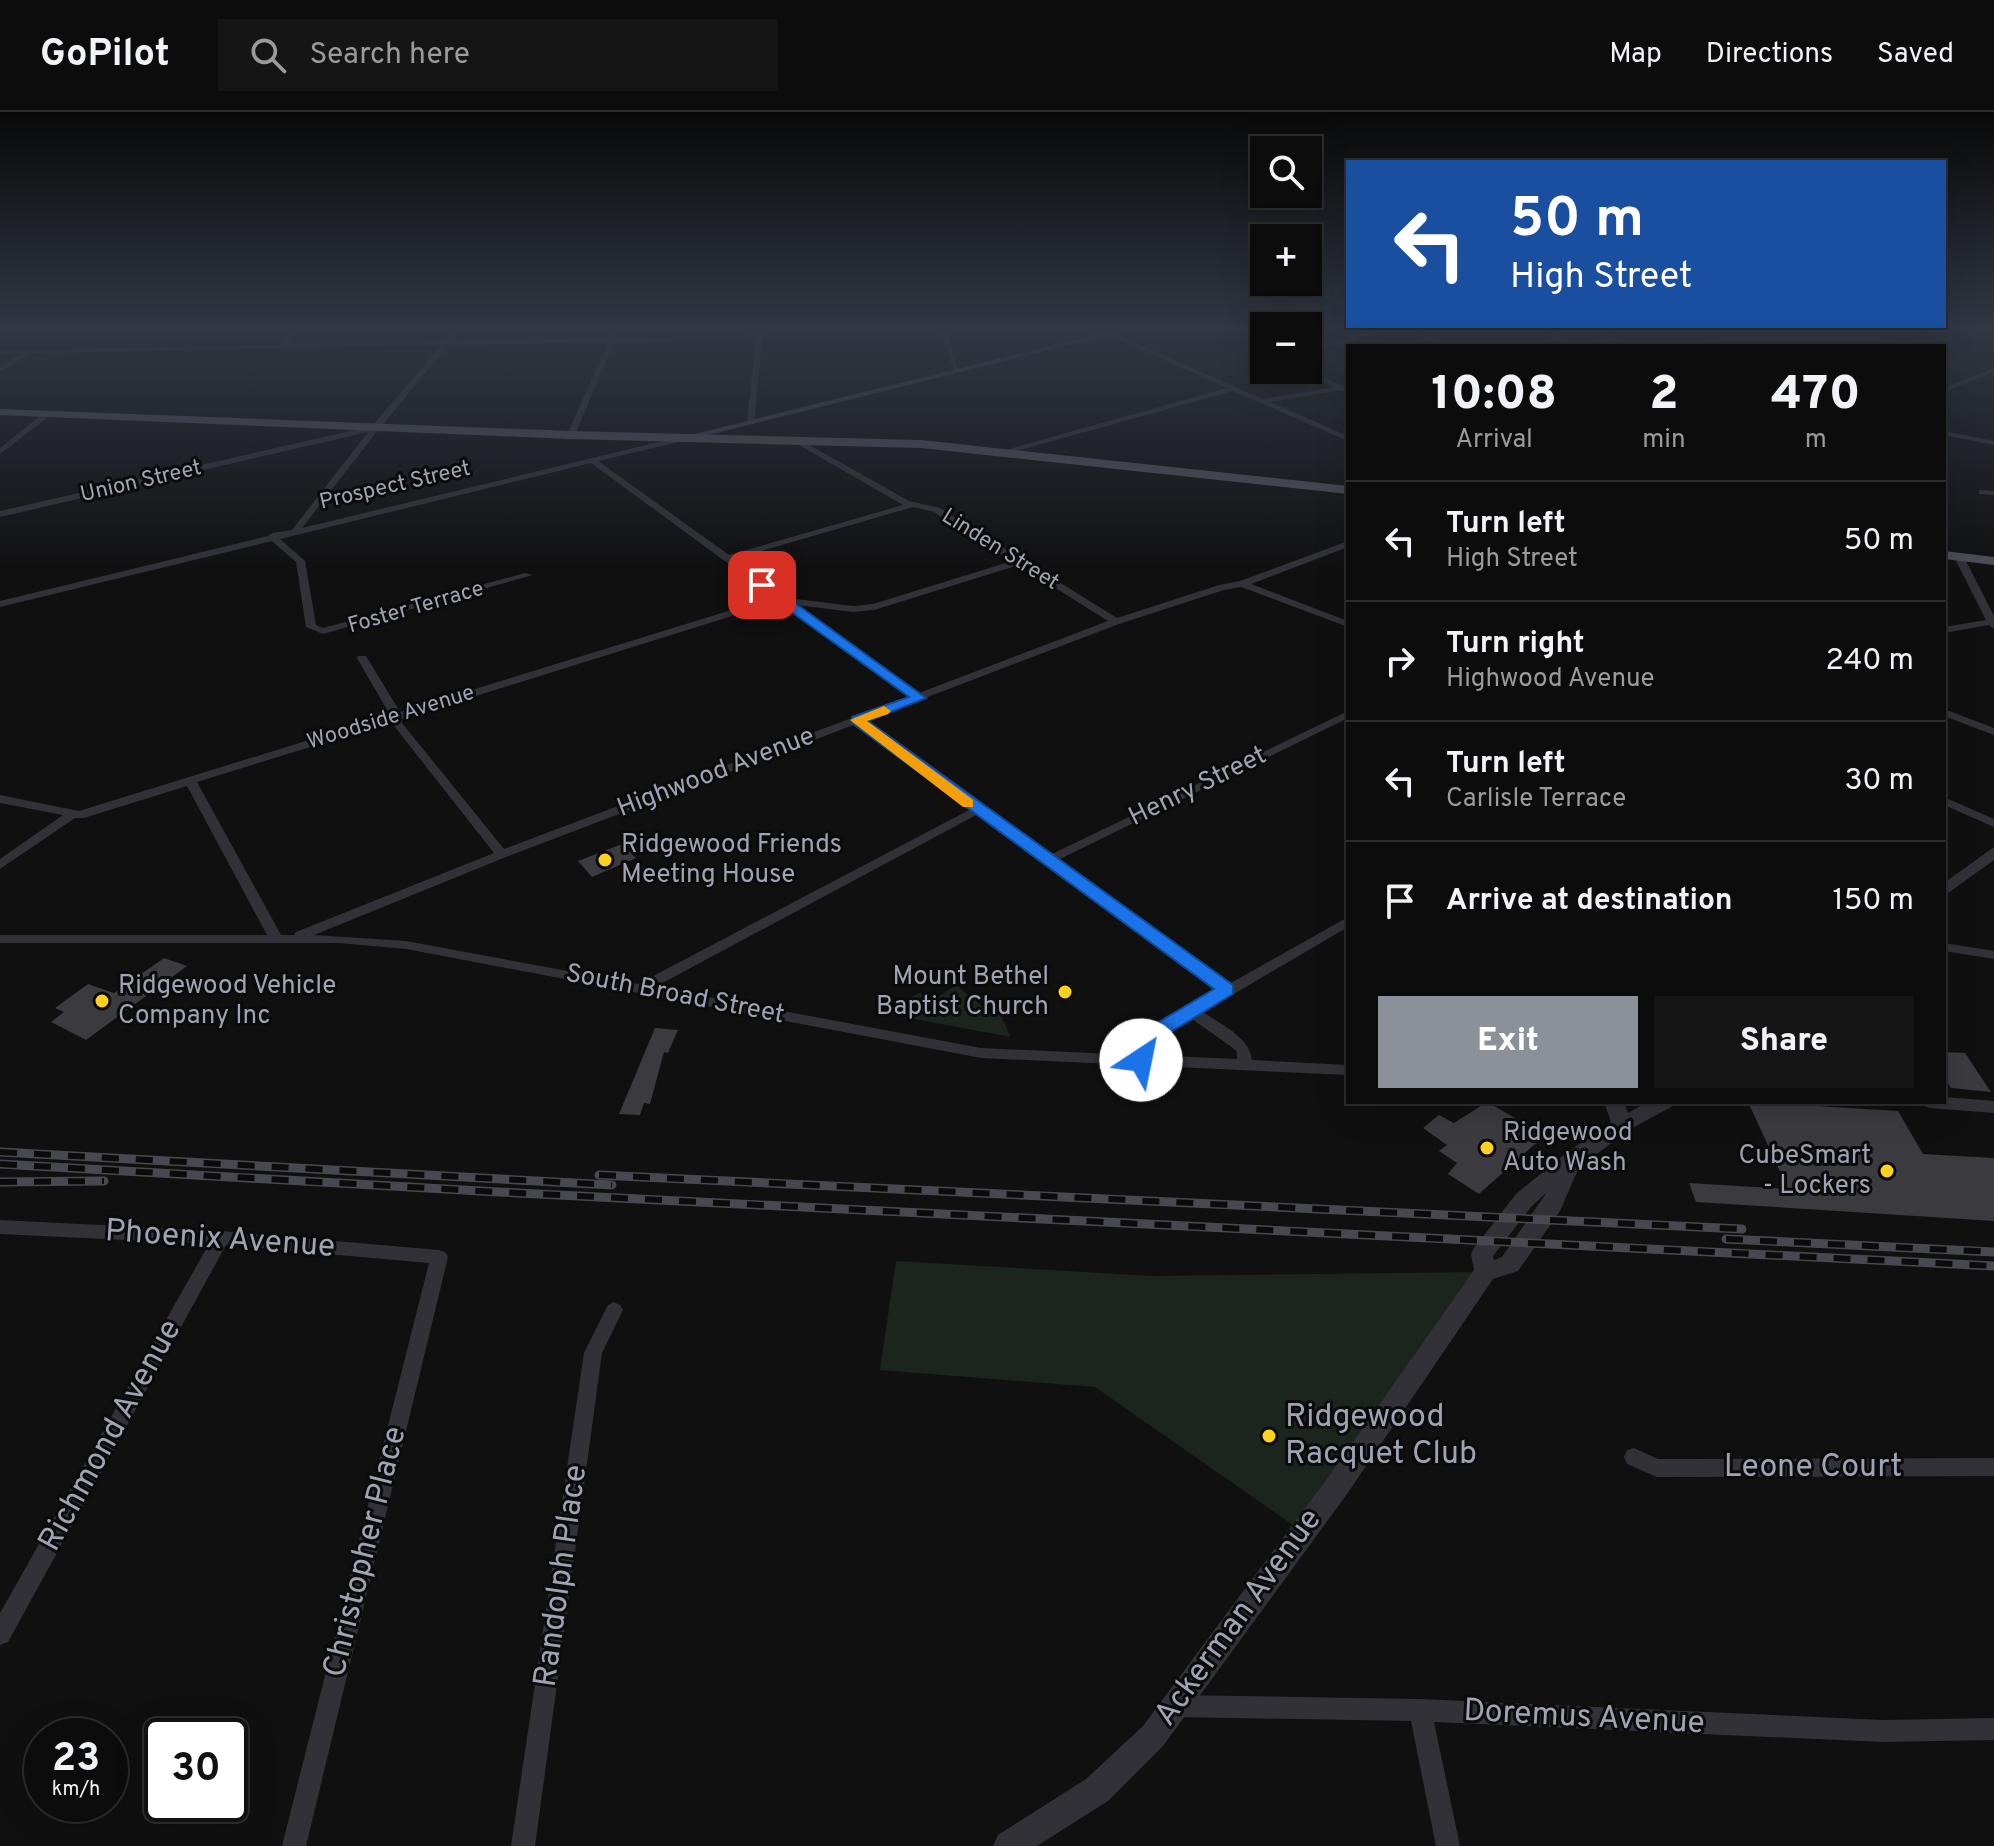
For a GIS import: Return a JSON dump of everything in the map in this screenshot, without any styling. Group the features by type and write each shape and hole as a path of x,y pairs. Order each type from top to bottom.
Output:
{"main road":[{"name":"Prospect Street","path":"688,437 796,411"},
{"path":"0,412 571,435 921,444 1346,490"},
{"path":"1951,556 1994,561"}],"street":[{"path":"296,530 390,411"},
{"path":"571,435 581,411"},
{"path":"751,422 752,411"},
{"path":"1005,453 1154,411"},
{"path":"1283,411 1346,438"},
{"path":"0,452 48,414"},
{"name":"Union Street","path":"0,514 375,428"},
{"path":"1946,433 1994,443"},
{"name":"Prospect Street","path":"0,604 688,437"},
{"name":"Linden Street","path":"797,440 911,505 937,510 1116,622"},
{"path":"593,461 919,698"},
{"path":"1982,492 1994,493"},
{"path":"726,559 911,505"},
{"name":"Foster Terrace","path":"272,536 300,561 311,627 315,630 339,629 528,575"},
{"name":"Highwood Avenue","path":"293,938 502,854 1116,622 1237,585 1346,545"},
{"path":"1946,630 1992,624 1951,556"},
{"name":"Woodside Avenue","path":"0,799 72,814 782,599 863,609 1019,562"},
{"path":"1237,585 1346,623"},
{"path":"362,658 394,710 395,717 502,854"},
{"path":"1946,713 1994,732"},
{"name":"Henry Street","path":"1049,860 1346,715"},
{"path":"857,720 1227,990"},
{"path":"190,780 276,938"},
{"path":"1946,802 1994,823"},
{"path":"642,988 977,810"},
{"path":"0,865 72,814"},
{"path":"1946,889 1994,852"},
{"path":"1141,1060 1144,1040 1346,922"},
{"name":"South Broad Street","path":"0,939 293,938 406,945 981,1053 1346,1070"},
{"path":"1946,947 1994,955"},
{"path":"1192,1012 1238,1044 1244,1051 1245,1065"},
{"path":"1946,1103 1994,1107"},
{"path":"1615,1104 1622,1125"},
{"name":"Ackerman Avenue","path":"1009,1846 1097,1790 1137,1754 1338,1485 1485,1272 1510,1264 1552,1205 1572,1160 1622,1125 1660,1104"},
{"name":"Phoenix Avenue","path":"0,1227 221,1238 439,1257"},
{"name":"Richmond Avenue","path":"0,1634 221,1238"},
{"name":"Christopher Place","path":"294,1846 439,1257"},
{"name":"Randolph Place","path":"523,1846 593,1353 614,1310"},
{"name":"Leone Court","path":"1634,1457 1657,1468 1994,1467"},
{"name":"Doremus Avenue","path":"1174,1706 1420,1710 1884,1731 1994,1729"},
{"path":"1420,1710 1448,1846"}],"shaded area":[{"path":"956,985 987,1010 995,1005 1011,1037 887,1014 891,1008 919,993 935,999"},
{"name":"Ridgewood Racquet Club","path":"896,1261 1153,1276 1485,1272 1303,1532 1095,1387 880,1370"}],"building":[{"name":"Ridgewood Friends Meeting House","path":"622,844 636,858 592,877 578,861"},
{"name":"Ridgewood Vehicle Company Inc","path":"164,958 187,966 86,1040 51,1022 64,1012 55,1008 88,984 114,993"},
{"path":"655,1028 678,1030 668,1053 664,1052 650,1104 644,1103 640,1115 619,1114"},
{"path":"1946,1052 1965,1053 1991,1092 1951,1088 1946,1080"},
{"name":"Ridgewood Auto Wash","path":"1484,1104 1491,1104 1545,1135 1479,1194 1448,1174 1457,1163 1439,1151 1447,1145 1423,1128 1439,1115 1454,1123"},
{"name":"CubeSmart - Lockers","path":"1749,1104 1898,1111 1923,1154 1994,1158 1994,1221 1696,1202 1689,1183 1788,1189"}],"railway":[{"path":"0,1152 612,1185"},
{"path":"0,1164 498,1192 1994,1266"},
{"path":"599,1175 1742,1229"},
{"path":"0,1182 104,1181"},
{"path":"1726,1239 1994,1252"}],"slow traffic":[{"path":"884,711 857,720 968,804"}],"place":[{"name":"Ridgewood Friends Meeting House","path":"605,860"},
{"name":"Mount Bethel Baptist Church","path":"1065,992"},
{"name":"Ridgewood Vehicle Company Inc","path":"102,1001"},
{"name":"Ridgewood Auto Wash","path":"1487,1148"},
{"name":"CubeSmart - Lockers","path":"1887,1171"},
{"name":"Ridgewood Racquet Club","path":"1269,1436"}],"route":[{"path":"762,585 919,698 857,720 1227,990 1144,1040 1141,1060"}]}
